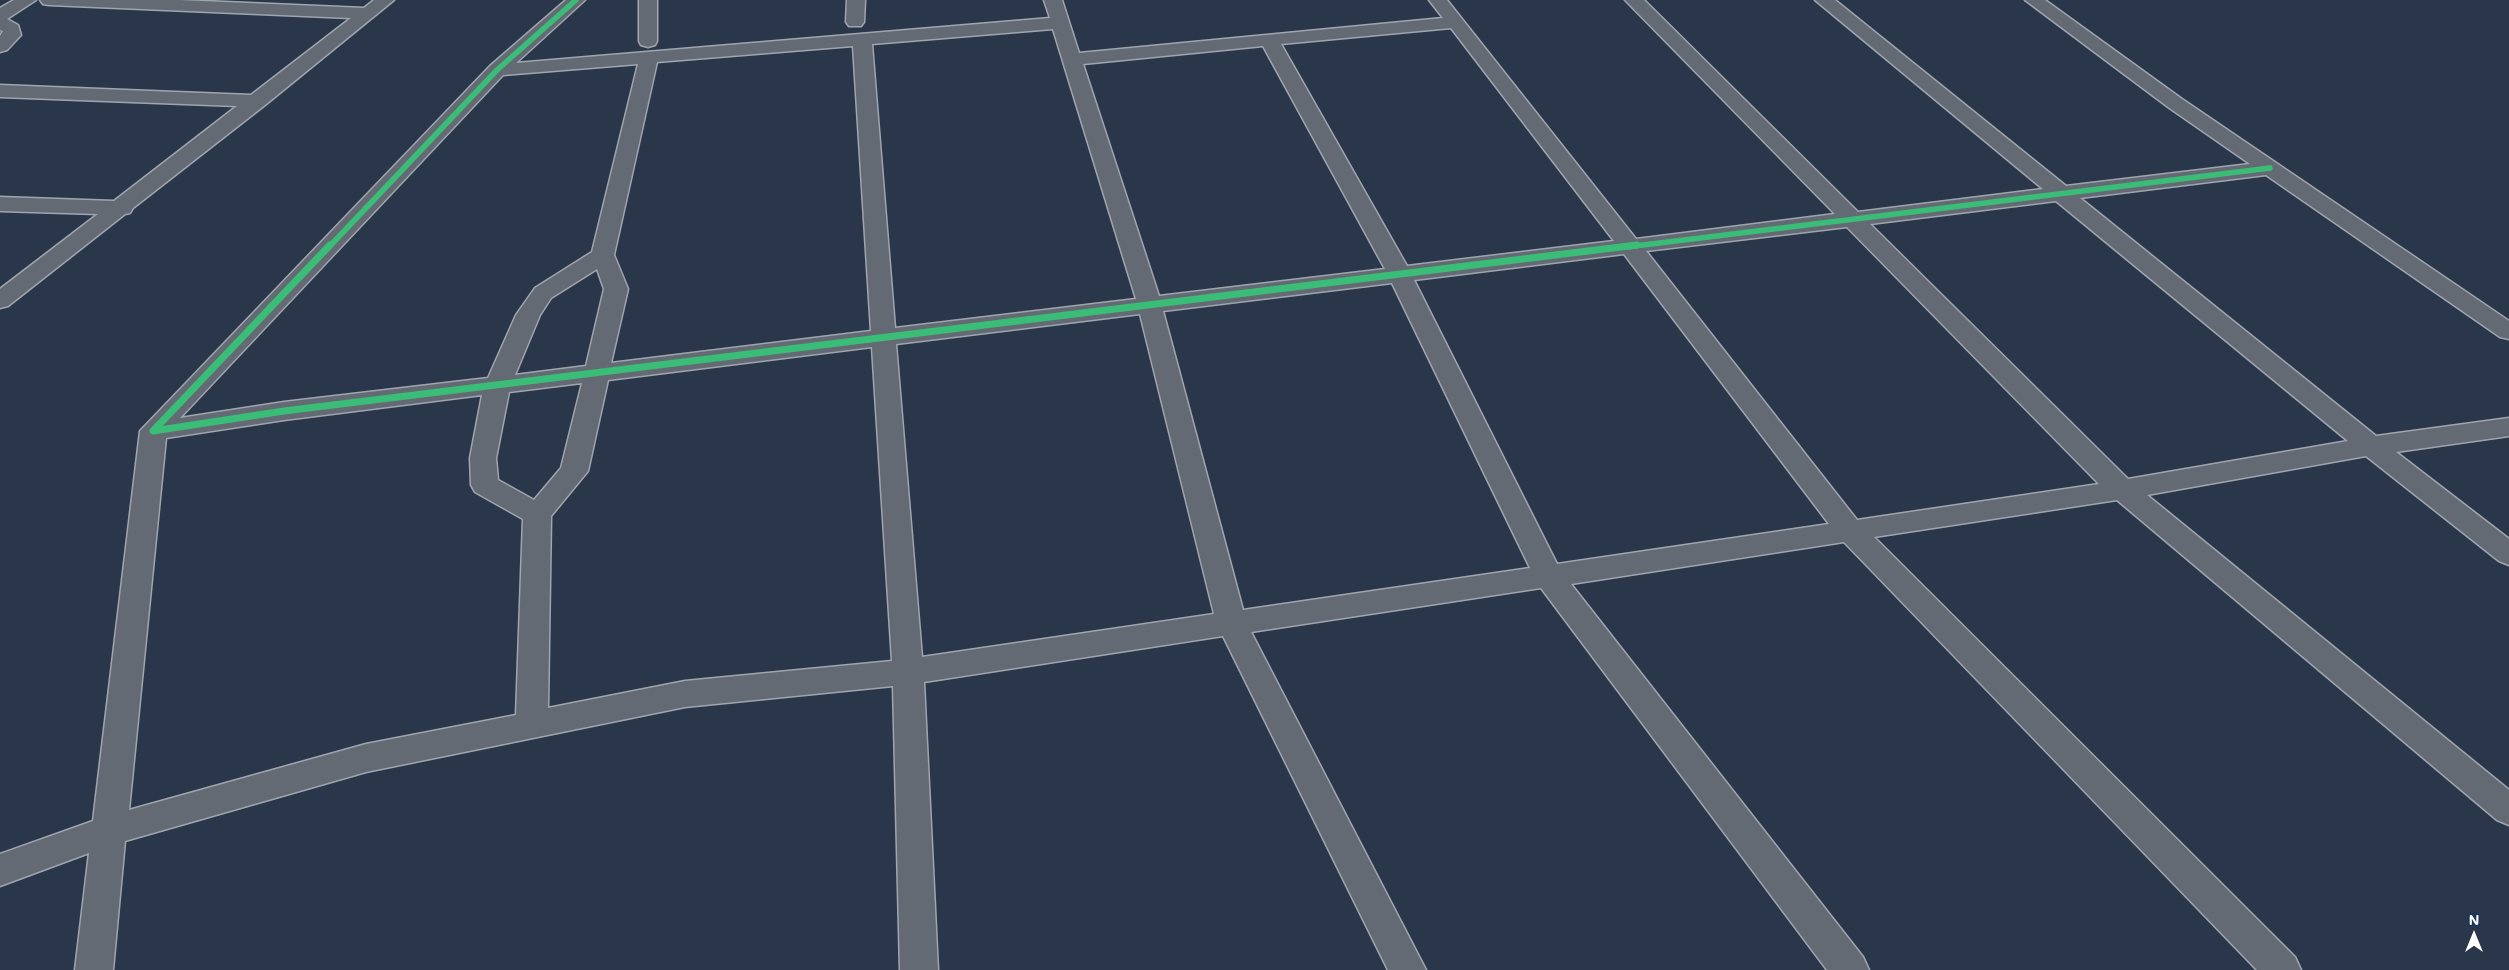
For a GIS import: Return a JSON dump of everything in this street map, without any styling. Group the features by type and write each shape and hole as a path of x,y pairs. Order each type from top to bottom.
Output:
{"street":[{"path":"0,16 27,0"},
{"path":"49,0 367,13"},
{"path":"0,302 385,0"},
{"path":"94,970 152,431 497,70 516,51 576,0"},
{"path":"532,724 537,514 574,471 595,373 616,289 603,255 648,49 648,0"},
{"path":"856,0 864,27 908,672 919,970"},
{"path":"1438,0 1850,531 2282,970"},
{"path":"1634,0 1855,219 2122,490 2509,810"},
{"path":"1824,0 2064,193 2371,446 2509,554"},
{"path":"2034,0 2175,103 2509,332"},
{"path":"1034,6 1053,2 1072,59 1150,305 1231,622 1407,970"},
{"path":"1072,59 1456,22"},
{"path":"0,23 12,28 12,35 0,46"},
{"path":"516,51 648,49 864,27 1060,23"},
{"path":"835,24 864,27"},
{"path":"497,70 766,30"},
{"path":"1269,40 1400,275 1549,577 1850,970"},
{"path":"0,90 258,101"},
{"path":"152,431 284,412 595,373 2270,168"},
{"path":"0,204 122,208"},
{"path":"537,514 485,485 483,458 497,386 528,315 543,293 603,255"},
{"path":"0,870 109,830 366,758 685,694 908,672 1231,622 1549,577 2122,490 2371,446 2509,427"}],"cycle path":[{"path":"576,0 497,70 153,431 284,411 2270,168"}]}
